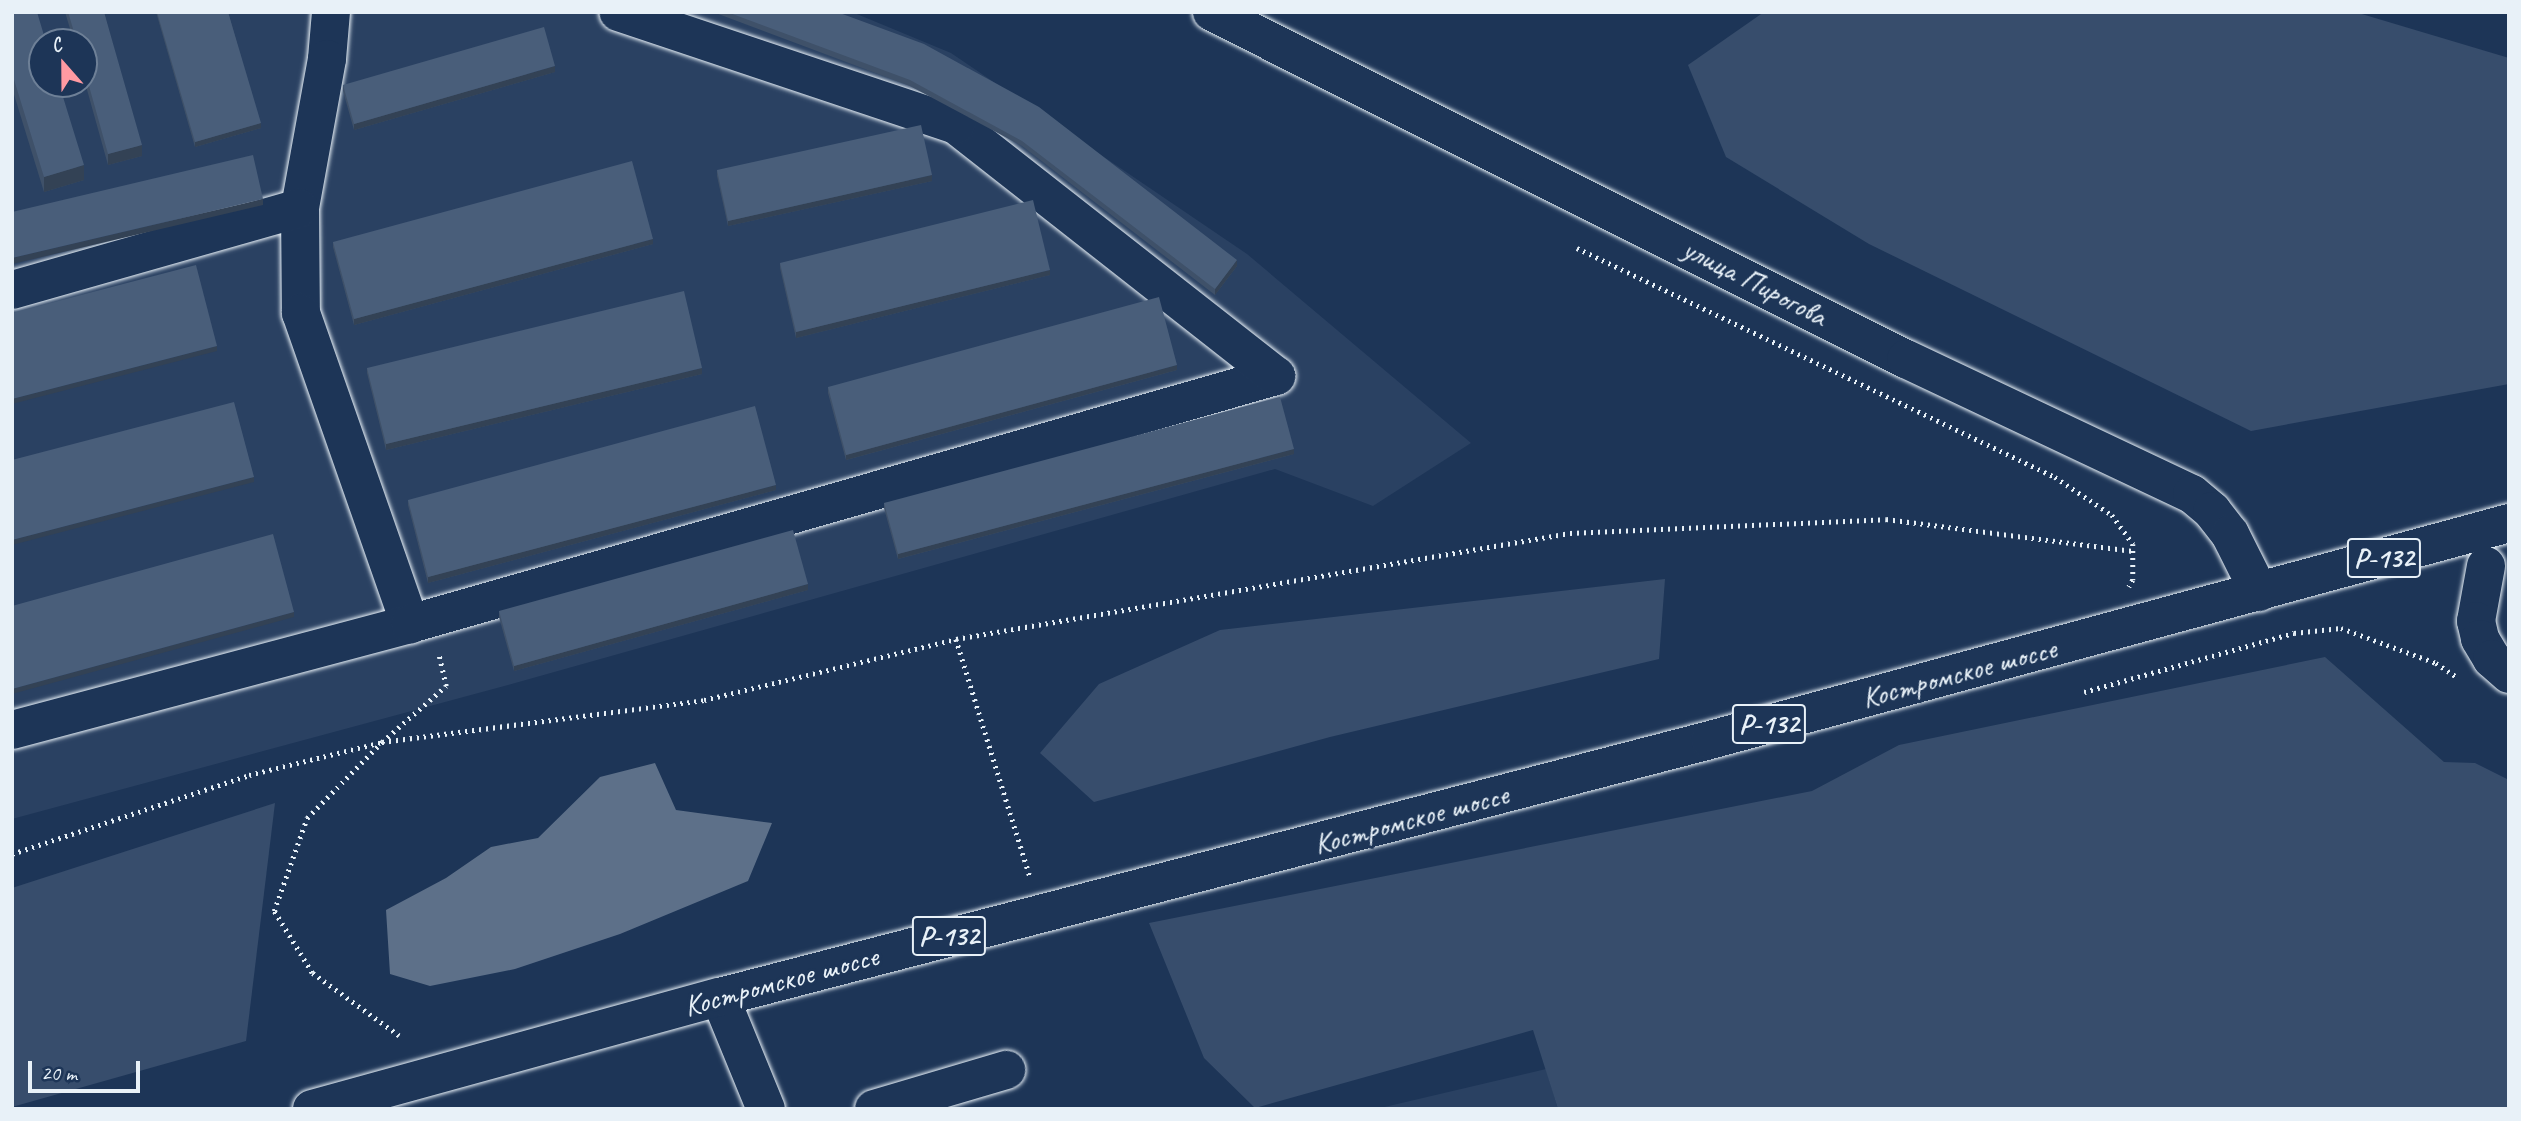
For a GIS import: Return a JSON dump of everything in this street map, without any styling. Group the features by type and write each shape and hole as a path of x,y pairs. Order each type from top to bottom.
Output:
{"main road":[{"path":"331,12 327,59 300,208 301,313 410,624"},
{"path":"12,730 410,624 1276,376 956,125 618,12"},
{"name":"улица Пирогова","path":"1212,12 1906,359 2192,494 2230,534 2259,592"},
{"path":"12,290 300,208"},
{"name":"Костромское шоссе","path":"312,1109 720,997 1305,847 2259,592 2486,563 2509,523"},
{"path":"2486,563 2476,621 2480,639 2493,659 2509,674"},
{"path":"720,997 766,1109"},
{"path":"874,1109 1006,1069"}],"path":[{"path":"1577,248 2055,477 2112,515 2133,544 2133,580 2124,594"},
{"path":"12,854 249,775 382,742 704,699 956,639 1570,533 1886,519 2133,551"},
{"path":"399,1036 312,973 274,911 307,818 382,742 446,686 435,637 410,624"},
{"path":"2084,692 2294,632 2341,628 2436,663 2467,685"},
{"path":"956,639 1030,877 1043,874"}],"shaded area":[{"path":"12,12 852,12 951,53 1247,254 1471,443 1373,506 1275,469 508,685 12,819"},
{"path":"1764,12 2355,12 2509,58 2509,384 2251,431 1869,244 1726,157 1688,65"},
{"path":"1665,579 1659,659 1330,737 1094,802 1040,753 1099,684 1220,630"},
{"path":"2325,657 2444,762 2475,763 2509,780 2509,1109 1558,1109 1533,1030 1255,1108 1204,1058 1149,923 1812,791 1899,745"},
{"path":"655,763 676,810 772,823 748,881 620,934 515,969 430,986 390,974 386,910 446,878 491,847 538,838 600,777"},
{"path":"275,803 246,1041 12,1107 12,888"},
{"path":"1546,1069 1558,1109 1376,1109"}],"building":[{"path":"12,12 37,12 42,28 28,28 28,98 63,98 84,165 44,177 12,73"},
{"path":"68,12 104,12 142,145 108,154 92,98 98,98 98,28 73,28"},
{"path":"157,12 228,12 261,123 195,142"},
{"path":"727,12 837,12 924,44 1039,107 1237,260 1215,289 1022,141 910,80"},
{"path":"544,27 555,66 354,124 343,85"},
{"path":"921,125 932,175 728,221 717,170"},
{"path":"253,155 263,199 12,258 12,212"},
{"path":"632,161 653,239 354,319 333,242"},
{"path":"1033,200 1050,270 796,332 780,263"},
{"path":"196,265 217,346 12,399 12,313"},
{"path":"684,291 702,368 386,444 367,368"},
{"path":"1159,297 1177,365 846,455 828,387"},
{"path":"1280,397 1294,449 898,554 884,503"},
{"path":"234,402 254,477 12,540 12,460"},
{"path":"755,406 776,485 428,577 408,500"},
{"path":"793,530 808,584 514,666 499,611"},
{"path":"273,534 294,612 12,689 12,606"}]}
